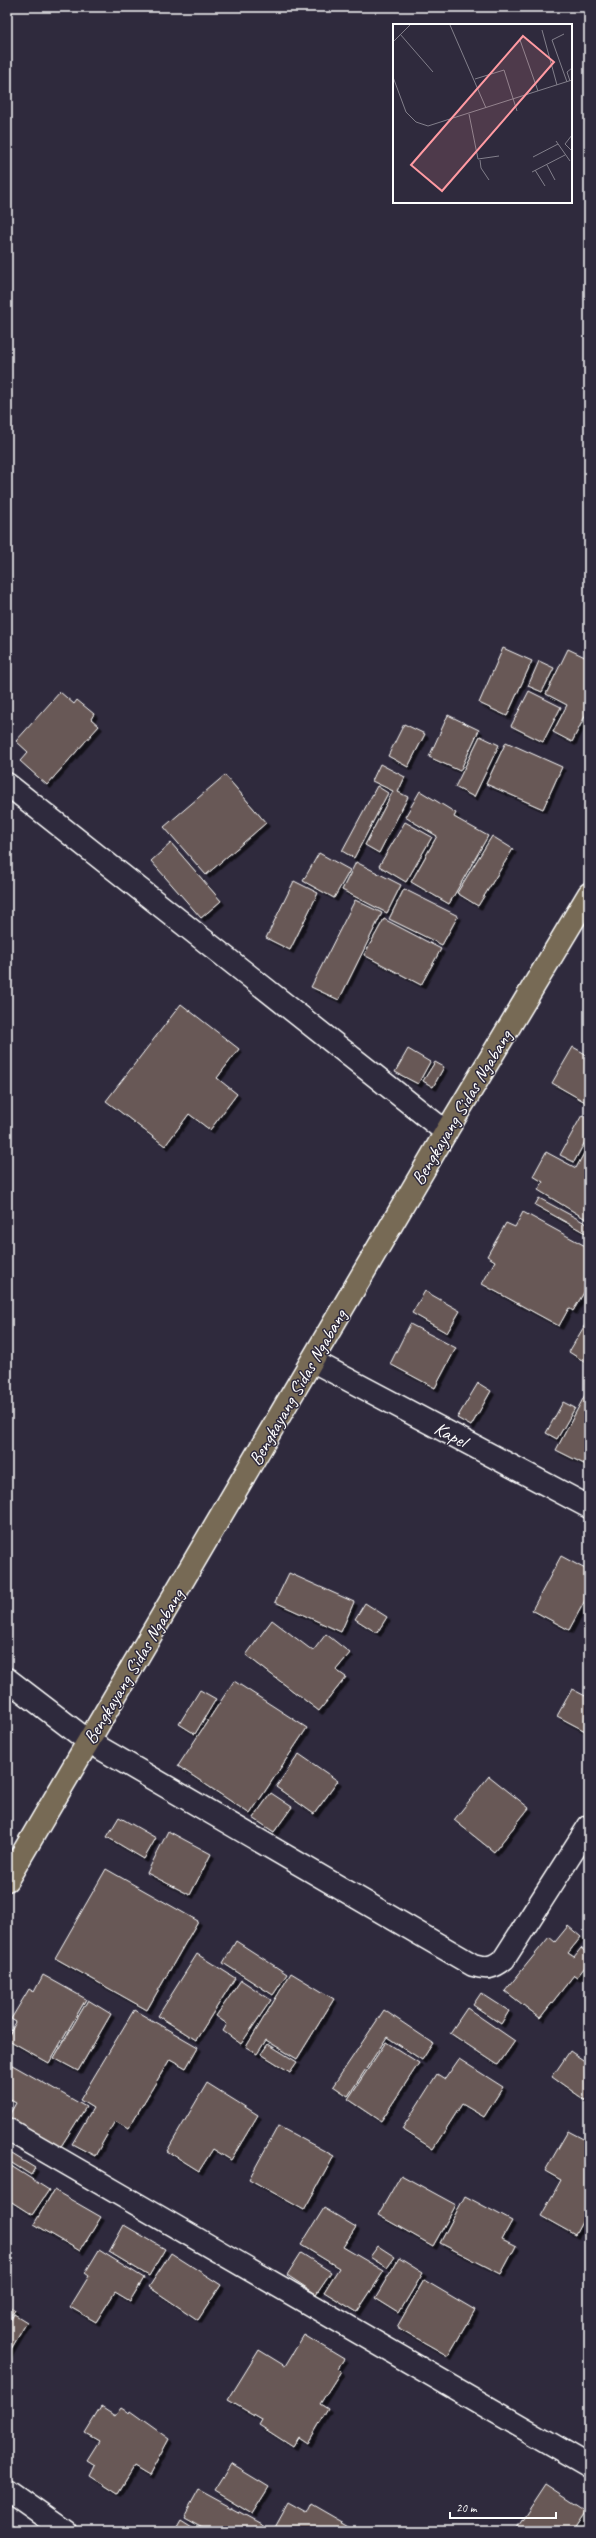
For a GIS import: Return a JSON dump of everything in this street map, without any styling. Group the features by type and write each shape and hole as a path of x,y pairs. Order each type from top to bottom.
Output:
{"highway":[{"name":"Bengkayang Sidas Ngabang","path":"7,1880 313,1361 446,1132 589,894"}],"street":[{"path":"7,784 446,1132"},
{"name":"Kapel","path":"313,1361 589,1507"},
{"path":"7,1679 88,1741 473,1964 485,1968 496,1966 504,1959 589,1826"},
{"path":"7,2129 589,2466"},
{"path":"7,2490 65,2531"}],"building":[{"path":"503,648 532,661 507,716 479,703"},
{"path":"568,649 589,659 589,708 572,742 553,732 567,705 546,694"},
{"path":"539,661 554,668 542,692 528,686"},
{"path":"529,691 561,707 543,742 511,726"},
{"path":"60,692 74,704 77,700 94,714 91,719 99,726 47,785 20,761 28,752 16,741"},
{"path":"448,715 479,730 460,771 429,757"},
{"path":"404,724 425,734 408,767 388,756"},
{"path":"480,736 499,745 474,797 455,787"},
{"path":"506,742 562,767 543,809 486,784"},
{"path":"380,764 405,777 398,792 408,797 379,853 365,845 393,791 372,781"},
{"path":"225,775 266,823 206,875 164,827"},
{"path":"377,786 388,793 354,858 342,851"},
{"path":"420,791 456,813 454,817 488,836 449,904 411,882 437,836 405,817"},
{"path":"405,822 432,837 406,882 379,866"},
{"path":"492,836 513,849 478,906 457,893"},
{"path":"171,843 221,901 201,918 151,861"},
{"path":"319,853 350,870 334,898 303,881"},
{"path":"356,862 401,885 387,913 342,890"},
{"path":"294,881 318,893 290,950 266,938"},
{"path":"404,889 458,916 442,945 389,919"},
{"path":"355,900 382,913 339,1000 311,987"},
{"path":"384,919 441,949 421,985 364,955"},
{"path":"181,1004 239,1049 217,1078 237,1094 210,1130 189,1114 165,1146 106,1101"},
{"path":"573,1047 589,1056 587,1103 552,1083"},
{"path":"408,1049 430,1062 418,1084 395,1072"},
{"path":"435,1062 444,1067 433,1087 423,1081"},
{"path":"582,1115 589,1119 589,1140 587,1138 574,1162 560,1155"},
{"path":"589,1144 589,1221 538,1190 543,1182 533,1176 546,1152 576,1168"},
{"path":"539,1198 589,1225 589,1235 535,1205"},
{"path":"523,1212 589,1248 589,1284 573,1311 569,1308 559,1326 482,1284 495,1261 487,1256 506,1223 515,1227"},
{"path":"425,1291 460,1311 447,1333 412,1313"},
{"path":"589,1318 589,1355 585,1362 569,1352"},
{"path":"410,1324 456,1348 435,1388 390,1364"},
{"path":"478,1383 491,1391 471,1426 457,1418"},
{"path":"585,1395 589,1397 588,1466 556,1450"},
{"path":"563,1402 575,1408 557,1439 546,1433"},
{"path":"589,1475 589,1487 584,1484"},
{"path":"561,1556 589,1571 589,1593 569,1630 532,1610"},
{"path":"289,1573 354,1602 341,1632 275,1602"},
{"path":"365,1603 387,1617 377,1633 355,1619"},
{"path":"272,1620 313,1651 326,1634 350,1653 336,1670 346,1677 319,1711 246,1655"},
{"path":"234,1681 307,1728 250,1814 178,1766"},
{"path":"572,1689 589,1698 589,1733 557,1716"},
{"path":"200,1690 216,1699 195,1734 179,1724"},
{"path":"299,1754 338,1781 314,1814 276,1787"},
{"path":"489,1776 529,1808 494,1852 454,1820"},
{"path":"271,1793 292,1807 274,1832 253,1818"},
{"path":"119,1817 156,1838 144,1859 107,1837"},
{"path":"168,1831 211,1854 190,1895 147,1873"},
{"path":"106,1869 198,1921 147,2010 55,1958"},
{"path":"568,1926 581,1937 568,1953 574,1957 581,1948 589,1955 589,1962 577,1977 574,1975 540,2018 505,1991 549,1937 555,1942"},
{"path":"236,1941 287,1974 273,1995 223,1963"},
{"path":"197,1954 235,1978 196,2040 158,2016"},
{"path":"291,1973 334,1999 297,2059 266,2040 257,2054 246,2047"},
{"path":"43,1975 86,1999 49,2063 7,2039 16,2022 11,2019 29,1989 34,1992"},
{"path":"241,1980 271,2000 241,2044 223,2031 227,2024 216,2016"},
{"path":"481,1993 509,2011 501,2024 473,2005"},
{"path":"88,2000 111,2014 78,2071 54,2058"},
{"path":"467,2008 515,2041 498,2065 450,2033"},
{"path":"134,2010 198,2047 186,2068 170,2059 128,2129 115,2121 95,2156 72,2144 93,2108 80,2100"},
{"path":"384,2010 433,2043 422,2060 387,2037 348,2096 333,2086"},
{"path":"386,2042 419,2063 381,2121 348,2099"},
{"path":"268,2044 297,2062 290,2072 261,2054"},
{"path":"570,2051 589,2064 589,2103 552,2077"},
{"path":"459,2059 503,2087 484,2117 462,2104 433,2149 402,2129 437,2074 445,2079"},
{"path":"7,2062 86,2107 58,2151 7,2119 16,2103 7,2098"},
{"path":"207,2083 258,2115 231,2160 213,2149 199,2171 167,2151"},
{"path":"278,2126 334,2156 304,2210 249,2179"},
{"path":"568,2131 589,2142 589,2209 575,2235 541,2216 561,2180 545,2171"},
{"path":"7,2151 35,2168 31,2175 7,2160"},
{"path":"8,2164 49,2190 32,2215 7,2199"},
{"path":"401,2175 456,2205 433,2246 378,2215"},
{"path":"54,2190 101,2217 80,2251 34,2224"},
{"path":"465,2196 512,2221 502,2239 516,2246 501,2274 440,2243"},
{"path":"324,2208 356,2227 343,2247 384,2271 357,2312 324,2292 339,2268 301,2245"},
{"path":"124,2225 165,2249 149,2276 109,2252"},
{"path":"378,2246 395,2257 387,2268 370,2257"},
{"path":"99,2250 144,2278 130,2301 115,2292 96,2322 70,2307 89,2276 85,2273"},
{"path":"171,2253 221,2285 198,2320 149,2287"},
{"path":"301,2253 331,2272 316,2294 287,2275"},
{"path":"399,2258 423,2273 399,2313 375,2298"},
{"path":"424,2280 475,2310 448,2356 397,2327"},
{"path":"7,2305 15,2310 7,2323"},
{"path":"14,2314 27,2322 7,2356 7,2327"},
{"path":"304,2335 344,2359 338,2368 341,2371 320,2404 328,2409 308,2443 299,2437 293,2447 259,2425 262,2420 228,2400 259,2350 285,2366"},
{"path":"101,2407 115,2416 121,2408 129,2413 130,2411 169,2439 149,2476 134,2467 118,2493 90,2475 95,2465 87,2460 99,2441 85,2433"},
{"path":"231,2464 269,2487 252,2514 214,2491"},
{"path":"546,2484 586,2510 572,2531 515,2531"},
{"path":"199,2490 265,2526 262,2531 205,2531 206,2529 184,2517"},
{"path":"288,2504 306,2514 311,2504 358,2531 273,2531"},
{"path":"180,2519 199,2531 173,2531"}]}
